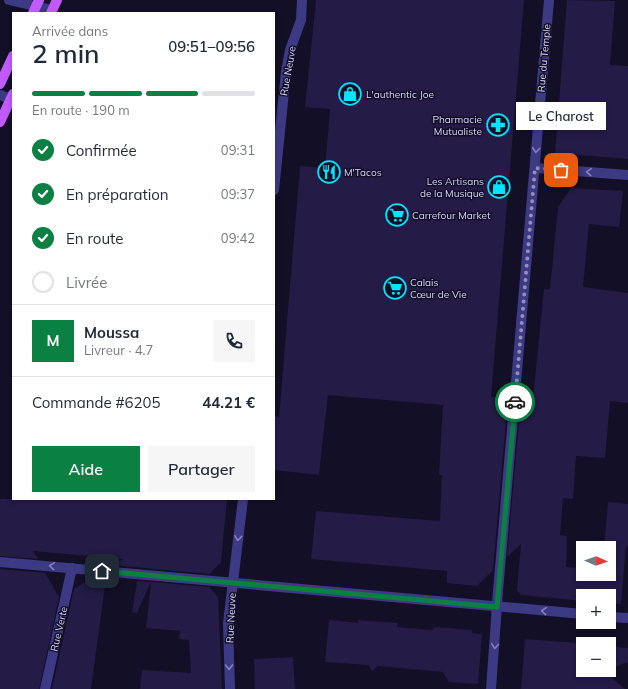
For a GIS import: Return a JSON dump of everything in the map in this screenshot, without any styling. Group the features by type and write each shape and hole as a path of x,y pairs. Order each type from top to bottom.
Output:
{"main road":[{"path":"51,12 57,0"},
{"path":"0,84 12,58"},
{"path":"0,122 12,98"}],"street":[{"path":"9,0 36,6 51,12"},
{"name":"Rue Neuve","path":"275,166 276,141 286,72 290,50 301,20 302,0"},
{"name":"Rue du Temple","path":"491,689 549,0"},
{"path":"0,95 12,98"},
{"path":"535,168 628,175"},
{"name":"Rue Neuve","path":"230,689 228,623 243,500"},
{"path":"0,562 576,613"},
{"name":"Rue Verte","path":"45,689 72,568"},
{"path":"616,617 628,618"}],"building":[{"name":"Calais Cœur de Vie","path":"316,0 524,0 491,397 508,398 493,570 477,586 447,583 447,571 311,559 316,511 440,521 442,475 439,475 443,405 328,395 319,475 275,470 275,416 279,417 300,166 325,168 330,109 305,107"},
{"path":"567,0 615,1 610,65 628,66 628,159 555,153"},
{"path":"571,188 623,191 619,227 589,224 583,287 628,293 628,403 610,401 605,458 576,456 573,499 563,498 560,535 567,536 566,567 576,568 576,581 616,581 616,541 605,541 608,502 628,504 628,547 626,546 621,604 616,604 616,589 576,589 576,600 521,595 517,590 521,544 507,557 521,399 533,399 544,289 550,289 558,207"},
{"path":"0,499 227,500 221,562 209,574 112,565 123,559 33,551 38,559 0,556"},
{"path":"0,569 45,573 59,597 39,689 0,689"},
{"path":"93,577 106,578 91,689 52,689 74,589"},
{"path":"137,581 151,582 137,613 132,612"},
{"path":"151,582 209,587 218,597 222,689 140,689 142,670 191,673 189,640 179,639 180,631 146,628"},
{"path":"329,620 358,623 358,620 398,623 397,627 433,630 434,627 472,630 472,633 482,634 478,684 449,682 443,672 378,666 372,671 369,665 325,662"},
{"path":"525,639 576,643 576,677 611,677 625,689 521,689"},
{"path":"616,647 628,648 628,662 616,666"},
{"path":"293,657 295,689 255,689 254,659"}],"way so far":[{"path":"515,402 535,168 561,170"}],"place":[{"name":"L'authentic Joe","path":"350,94"},
{"name":"Pharmacie Mutualiste","path":"498,125"},
{"name":"Le Charost","path":"561,170"},
{"name":"M'Tacos","path":"329,172"},
{"name":"Les Artisans de la Musique","path":"499,187"},
{"name":"Carrefour Market","path":"397,215"},
{"name":"Calais Cœur de Vie","path":"395,288"}],"route":[{"path":"102,571 497,607 515,402"}]}
